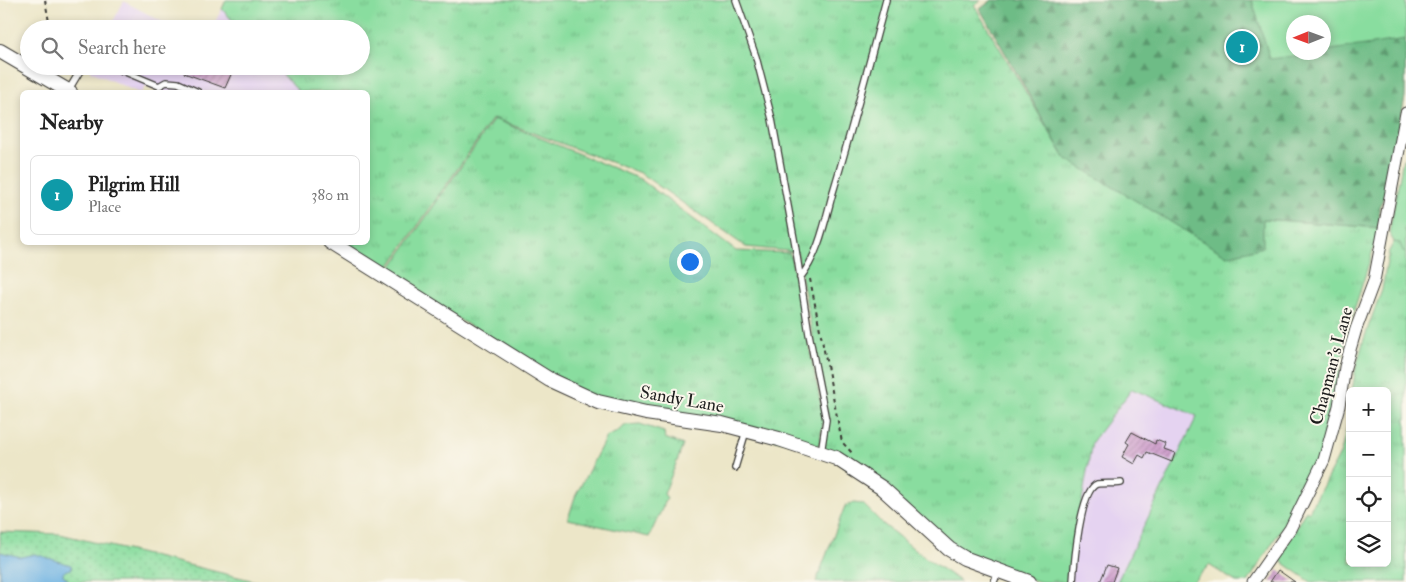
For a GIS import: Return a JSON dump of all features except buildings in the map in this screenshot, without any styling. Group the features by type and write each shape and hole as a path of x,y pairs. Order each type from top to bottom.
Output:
{"street":[{"path":"0,51 20,63"},
{"path":"40,75 66,90"},
{"name":"Chapman's Lane","path":"1252,582 1290,529 1324,460 1339,406 1345,367 1356,329 1374,281 1406,114"},
{"name":"Sandy Lane","path":"335,245 550,380 598,402 646,413 722,424 779,439 836,458 882,488 949,549 996,576 1029,582"}],"lane":[{"path":"736,0 756,57 772,119 809,334 826,420 821,453"},
{"path":"800,278 808,269 817,247 886,0"},
{"path":"70,90 78,75"},
{"path":"133,75 160,86 166,82 193,90"},
{"path":"735,468 746,431"},
{"path":"1073,582 1083,510 1090,491 1097,484 1121,483"}],"path":[{"path":"46,0 49,20"},
{"path":"808,269 842,442 854,455"}],"shaded area":[{"path":"124,1 159,20 114,20"},
{"path":"222,9 232,20 216,20"},
{"path":"99,75 283,75 297,90 154,90 145,86 143,90 133,90"},
{"path":"1132,389 1197,416 1117,582 1068,582 1092,442"}],"green space":[{"path":"226,0 981,0 974,5 1065,158 1263,219 1380,228 1347,333 1324,460 1248,582 1236,582 1209,565 1193,582 1117,582 1197,416 1132,389 1092,442 1068,582 1041,582 995,569 964,556 823,450 828,418 797,252 746,247 640,173 493,118 384,274 340,245 370,245 370,90 297,90 283,75 370,75 370,20 232,20 222,9"},
{"path":"992,0 1252,0 1270,58 1286,54 1286,60 1331,60 1331,44 1406,15 1405,97 1387,191 1379,207 1380,228 1263,219 1263,247 1227,256 1065,158 980,9"},
{"path":"1252,0 1406,0 1406,39 1331,50 1331,15 1286,15 1286,57 1270,59"},
{"path":"494,119 640,179 736,251 790,253 824,419 818,449 598,401 385,276"},
{"path":"1403,159 1406,159 1406,226 1404,230 1406,231 1406,253 1403,251 1400,243 1394,242 1389,233"},
{"path":"1394,242 1400,242 1403,251 1406,253 1406,582 1311,582 1278,559 1306,510 1309,512 1341,452 1346,430 1346,567 1391,567 1391,387 1353,387 1364,339 1382,289 1389,251"},
{"path":"640,424 664,432 665,438 683,445 664,494 667,498 649,537 568,519 575,497 606,437 626,425"},
{"path":"853,503 863,504 883,524 923,556 961,582 816,582 845,506"},
{"path":"0,532 60,534 259,582 0,582"}],"water":[{"path":"0,552 21,557 35,554 71,565 72,569 66,570 63,573 68,582 0,582"}],"place":[{"name":"Pilgrim Hill","path":"1242,47"}]}
